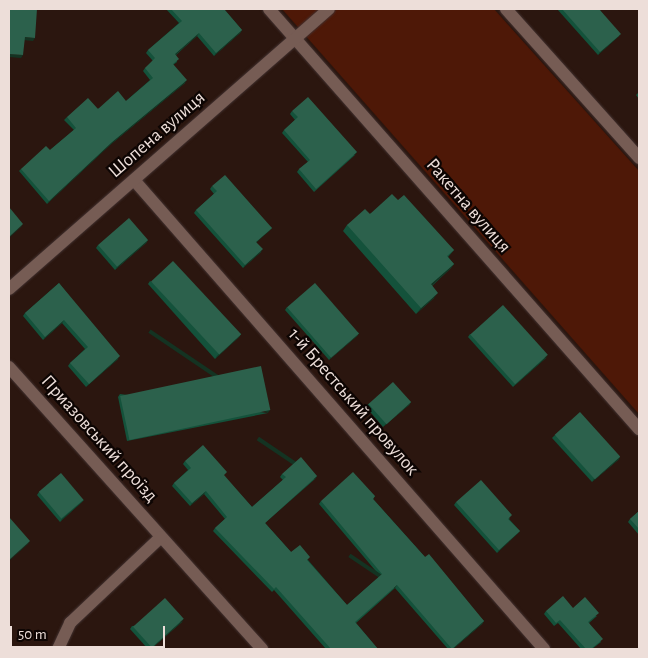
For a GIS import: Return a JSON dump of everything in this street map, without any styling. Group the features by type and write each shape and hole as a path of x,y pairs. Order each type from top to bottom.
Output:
{"street":[{"name":"Ракетна вулиця","path":"268,9 639,429"},
{"name":"Шопена вулиця","path":"9,289 329,9"},
{"path":"506,9 639,158"},
{"name":"1-й Брестський провулок","path":"134,180 544,649"},
{"name":"Приазовський проїзд","path":"9,367 262,649"},
{"path":"58,649 70,623 161,537"}],"shaded area":[{"path":"282,9 494,9 639,171 639,414"}],"building":[{"path":"9,9 37,9 35,38 25,37 23,55 9,54"},
{"path":"171,9 224,9 242,30 216,53 199,33 175,54 179,59 173,64 187,80 112,142 49,201 21,169 46,146 50,150 76,128 67,117 88,98 98,109 118,91 126,101 153,78 145,68 155,58 148,50 182,21"},
{"path":"562,9 599,9 621,34 600,52"},
{"path":"308,97 357,152 316,189 299,169 310,160 284,130 298,117 292,111"},
{"path":"225,175 272,228 256,242 263,249 245,265 196,210 217,191 212,186"},
{"path":"392,194 398,200 404,195 454,250 447,256 454,264 431,284 438,293 421,308 347,225 365,209 370,214"},
{"path":"9,207 23,224 9,237"},
{"path":"129,218 148,240 117,267 98,245"},
{"path":"173,261 241,334 219,355 151,281"},
{"path":"59,283 120,356 89,384 70,363 88,347 64,320 45,337 25,313"},
{"path":"315,283 359,334 331,358 287,307"},
{"path":"503,305 548,355 515,384 470,334"},
{"path":"261,366 270,410 130,440 120,396"},
{"path":"393,382 411,402 387,424 368,404"},
{"path":"580,412 620,457 595,479 555,435"},
{"path":"203,445 227,472 224,475 252,507 286,477 282,474 301,457 317,476 265,523 291,552 300,545 310,557 307,560 347,605 382,574 321,501 353,472 375,496 373,499 425,557 429,554 484,621 452,649 397,585 355,622 378,649 331,649 276,587 274,589 215,528 227,517 206,491 192,503 174,483 191,468 185,461"},
{"path":"61,473 83,500 61,518 39,492"},
{"path":"481,480 512,515 508,519 520,531 499,550 456,502"},
{"path":"639,511 639,529 630,519"},
{"path":"9,517 30,541 9,560"},
{"path":"563,596 573,608 585,597 599,613 588,622 603,639 591,649 586,649 560,620 556,623 546,611"},
{"path":"165,598 184,619 152,648 133,627"}]}
